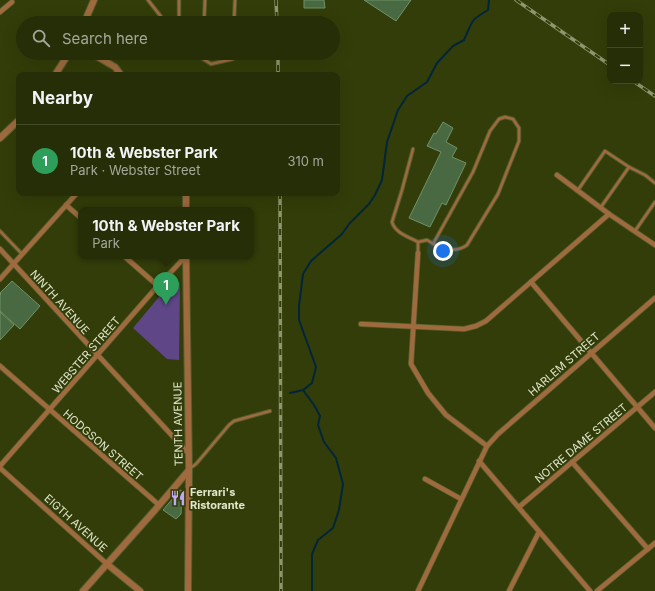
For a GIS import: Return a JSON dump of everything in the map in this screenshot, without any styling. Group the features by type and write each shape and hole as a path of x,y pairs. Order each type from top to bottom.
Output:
{"street":[{"path":"87,16 94,0"},
{"path":"0,12 12,2"},
{"path":"57,72 65,60"},
{"path":"103,60 115,67 119,72"},
{"path":"0,138 16,123"},
{"path":"557,175 609,214 655,245"},
{"path":"0,279 74,196"},
{"path":"186,196 186,207"},
{"path":"66,205 78,215"},
{"path":"361,324 464,329 476,326 486,321 609,214"},
{"name":"NINTH AVENUE","path":"0,250 188,454"},
{"path":"418,253 411,364 428,393 446,416 487,446"},
{"path":"127,259 158,286"},
{"name":"WEBSTER STREET","path":"0,467 183,259"},
{"name":"TENTH AVENUE","path":"186,259 189,470 188,591"},
{"path":"531,282 655,428"},
{"name":"HARLEM STREET","path":"418,591 479,460 487,446 498,434 655,298"},
{"name":"HODGSON STREET","path":"0,366 159,505"},
{"name":"NOTRE DAME STREET","path":"519,507 655,392"},
{"path":"479,460 590,591"},
{"path":"572,462 648,548"},
{"name":"EIGTH AVENUE","path":"0,467 107,564 140,591"},
{"path":"83,591 189,470"},
{"path":"425,479 461,499"},
{"path":"509,591 539,532"},
{"path":"597,591 655,543"}],"lane":[{"path":"148,0 161,16"},
{"path":"179,0 179,16"},
{"path":"204,16 205,0"},
{"path":"234,16 235,0"},
{"path":"205,60 211,64 229,60"},
{"path":"413,149 392,222 393,226 397,230 418,242 427,240 433,244 454,251 461,249 468,244 498,194 519,141 519,128 513,119 505,117 499,119 490,131 473,172 433,244"},
{"path":"578,191 606,151 629,167 645,175 655,183"},
{"path":"601,208 629,167"},
{"path":"635,232 655,202"},
{"path":"0,231 22,254"},
{"path":"418,242 418,253"},
{"path":"189,470 234,421 270,411"}],"shaded area":[{"path":"174,279 180,283 179,360 167,359 133,328"}],"building":[{"path":"304,0 324,0 325,8 304,8"},
{"path":"364,0 411,0 396,21"},
{"path":"443,122 453,128 446,142 457,148 452,157 466,163 446,205 442,203 430,227 409,218 441,152 427,146 434,133 436,134"},
{"path":"12,281 40,306 20,329 0,311 0,293"},
{"path":"0,312 14,325 0,340"},
{"path":"180,490 182,491 181,514 176,519 163,510"}],"waterway":[{"path":"312,591 312,554 318,540 333,528 339,510 343,484 336,458 324,442 318,425 320,416 303,390 312,383 316,367 299,320 299,306 303,274 311,261 342,234 349,224 369,204 382,180 387,142 398,110 407,96 427,82 437,63 453,46 464,40 474,19 488,10 489,0"},
{"path":"290,393 303,390"}],"railway":[{"path":"276,0 277,16"},
{"path":"516,0 607,63"},
{"path":"278,60 278,72"},
{"path":"637,84 655,96"},
{"path":"280,196 281,591"}],"place":[{"name":"10th & Webster Park","path":"166,305"},
{"name":"Ferrari's Ristorante","path":"178,498"}]}
